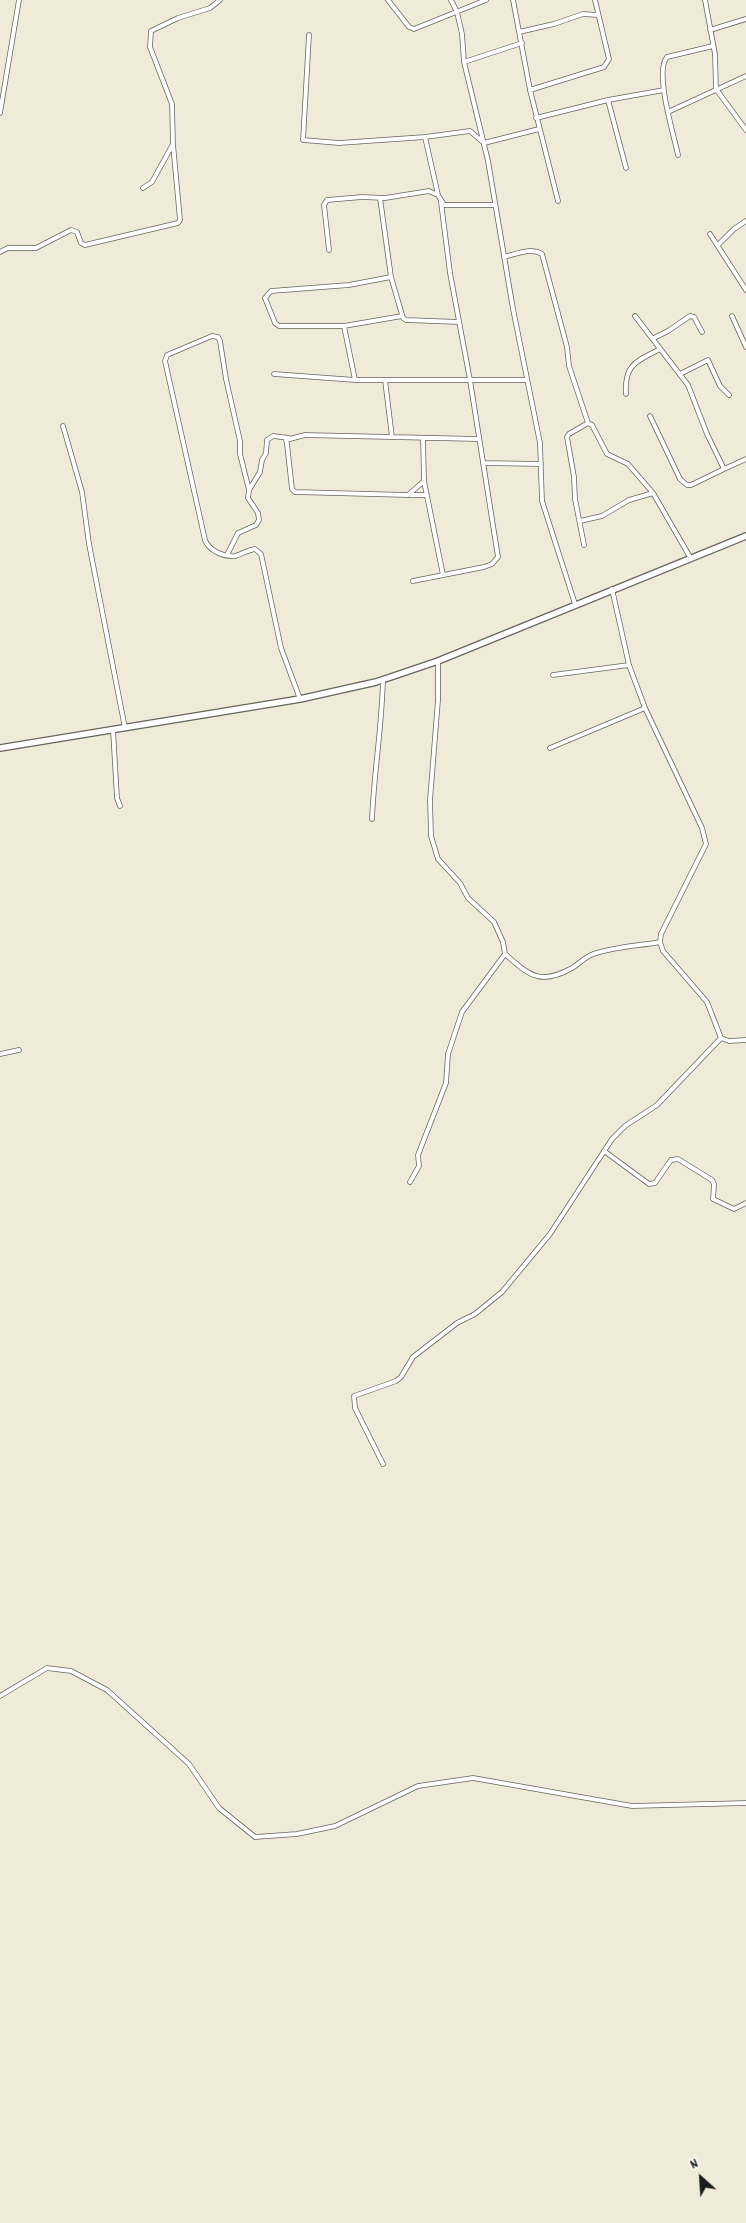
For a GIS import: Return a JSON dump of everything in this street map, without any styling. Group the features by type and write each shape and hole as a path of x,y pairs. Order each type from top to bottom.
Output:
{"main road":[{"path":"0,748 300,699 356,687 438,661 690,557 746,536"}],"street":[{"path":"0,113 20,0"},
{"path":"0,252 8,248 36,248 71,230 77,232 82,243 85,245 178,223 180,220 173,144 172,104 150,47 151,31 178,18 210,8 220,0"},
{"path":"388,0 409,27 414,29 486,0"},
{"path":"451,0 457,12 462,34 464,62 484,143 540,443 542,501 575,604"},
{"path":"513,0 536,118 558,201"},
{"path":"530,90 604,66 607,63 609,59 595,0"},
{"path":"705,0 714,46 716,89 746,130"},
{"path":"520,32 554,24 583,14 598,15"},
{"path":"710,30 746,19"},
{"path":"309,35 301,137 303,140 339,143 425,137 470,131 484,143"},
{"path":"464,62 522,44"},
{"path":"678,154 664,90 662,64 667,57 714,46"},
{"path":"668,112 746,76"},
{"path":"536,118 608,100 664,90"},
{"path":"608,100 626,168"},
{"path":"484,143 539,129"},
{"path":"413,581 484,567 492,564 498,557 470,380 450,274 441,202 425,137"},
{"path":"143,188 152,182 173,144"},
{"path":"329,250 325,202 355,197 380,198 424,191 432,191 438,195"},
{"path":"380,198 391,277 402,316 406,320 459,322"},
{"path":"441,202 444,204 495,205"},
{"path":"718,245 734,229 746,221"},
{"path":"710,234 746,290"},
{"path":"504,257 538,251 545,260 568,347 569,366 588,424"},
{"path":"391,277 349,285 271,291 265,298 275,322 279,326 344,326 402,316"},
{"path":"635,316 654,338 660,349 688,385 691,397 724,469"},
{"path":"654,338 690,316 694,317 702,332"},
{"path":"732,316 746,347"},
{"path":"344,326 355,380"},
{"path":"227,555 238,533 256,525 259,520 258,513 248,498 249,490 240,454 240,441 226,379 220,341 218,337 212,336 167,355 165,361 205,540 210,549 227,555 234,556 255,549 262,557 281,648 300,699"},
{"path":"626,394 625,382 629,370 637,361 660,349"},
{"path":"680,374 708,360 720,386 729,395"},
{"path":"274,374 355,380 527,380"},
{"path":"385,380 392,437"},
{"path":"650,416 680,479 684,483 691,485 746,459"},
{"path":"584,545 567,437 588,424 592,424 607,454 628,464 653,493 690,557"},
{"path":"63,426 82,492 88,544 125,728"},
{"path":"249,490 260,472 268,438 273,436 289,438 305,436 478,439"},
{"path":"289,438 286,440 286,444 293,491 427,495"},
{"path":"423,438 424,481 443,575"},
{"path":"483,463 541,464"},
{"path":"408,495 424,481"},
{"path":"580,521 602,516 629,500 653,493"},
{"path":"612,589 629,665 645,708 702,828 706,844 661,934 660,942 663,951 707,1002 721,1038 729,1041 746,1040"},
{"path":"438,661 438,700 430,800 431,836 438,858 460,883 468,898 494,922 503,942 505,954 528,974 540,977 555,976 574,968 593,954 660,942"},
{"path":"553,675 629,665"},
{"path":"372,819 373,785 382,707 383,679"},
{"path":"550,748 645,708"},
{"path":"113,730 120,806"},
{"path":"410,1182 419,1166 418,1155 446,1083 448,1054 462,1012 505,954"},
{"path":"383,1464 355,1408 354,1396 396,1381 401,1377 413,1357 457,1323 475,1314 502,1292 550,1234 612,1139 625,1126 657,1105 721,1038"},
{"path":"0,1054 19,1050"},
{"path":"604,1151 649,1184 655,1183 671,1160 678,1159 712,1180 714,1184 713,1199 717,1203 734,1209 746,1203"},
{"path":"0,1696 47,1668 71,1671 107,1690 189,1764 219,1808 255,1837 297,1834 335,1826 418,1786 473,1778 632,1806 746,1803"}]}
